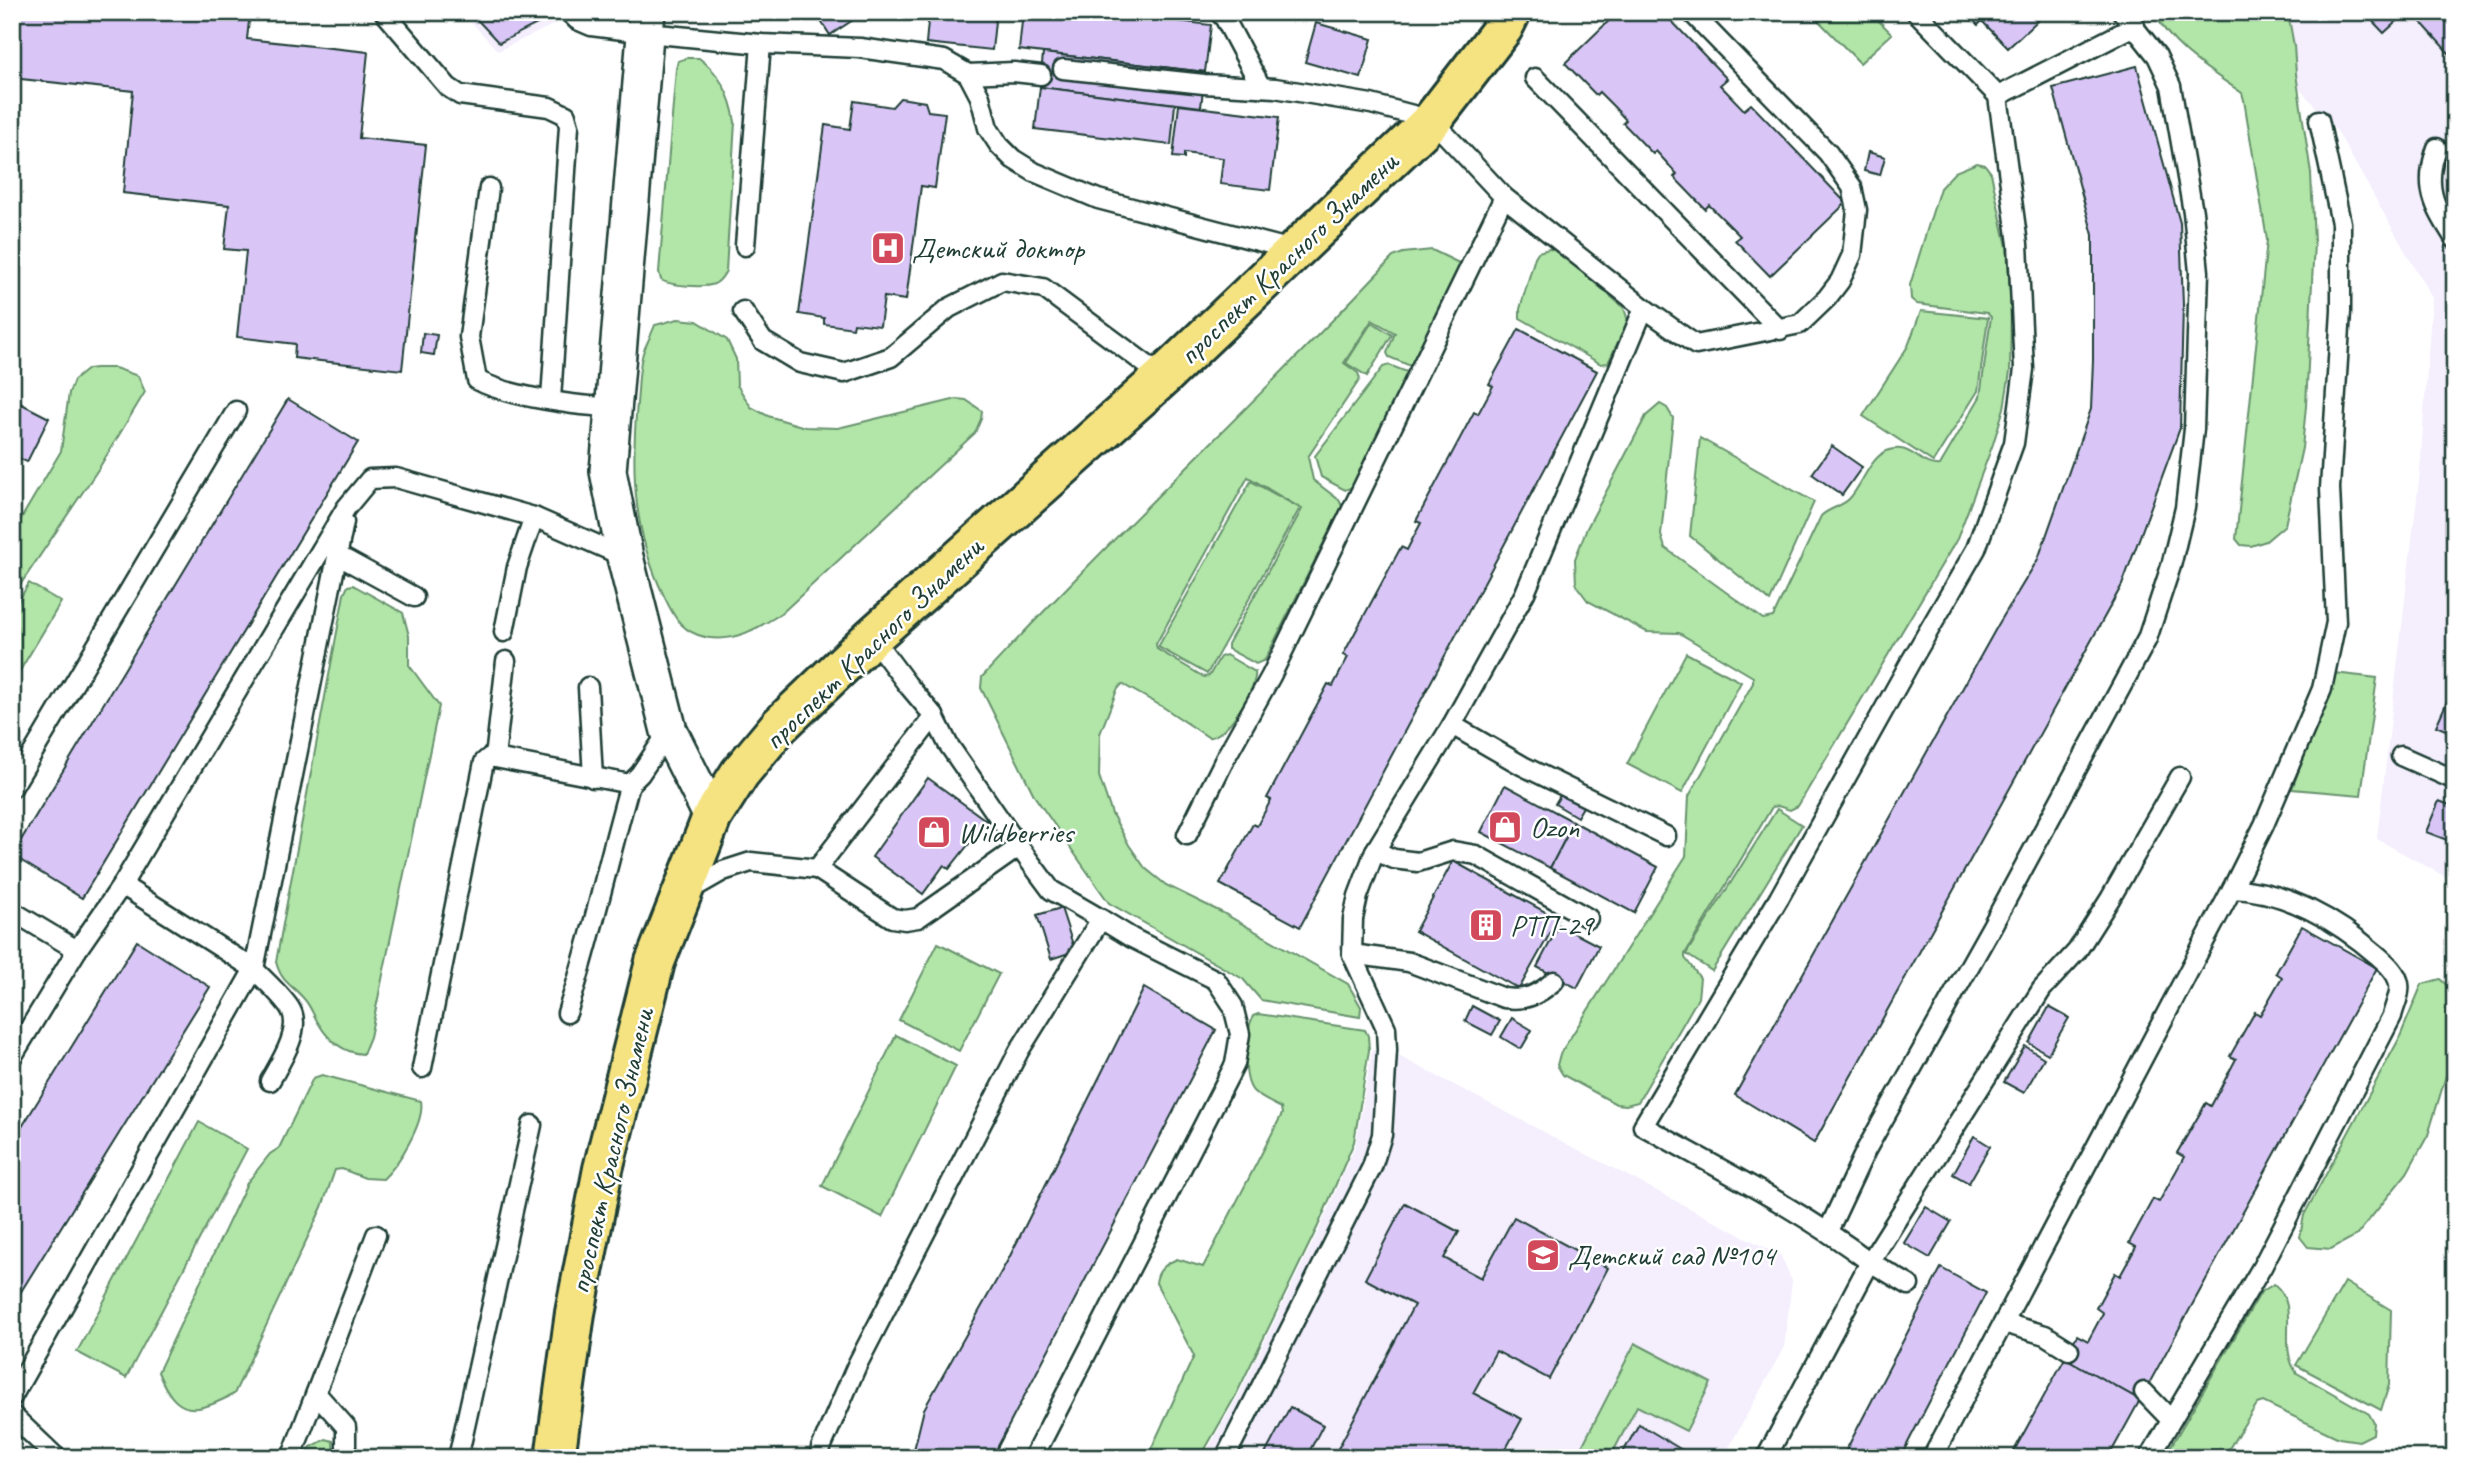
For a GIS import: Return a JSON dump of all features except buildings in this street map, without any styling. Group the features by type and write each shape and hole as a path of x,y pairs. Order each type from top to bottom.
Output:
{"main road":[{"name":"проспект Красного Знамени","path":"555,1458 575,1313 603,1169 654,962 712,817 740,773 780,725 872,637 1163,377 1432,120 1503,28 1511,12"}],"street":[{"path":"647,23 608,471 625,557 669,731 712,817"}],"lane":[{"path":"384,12 448,87 460,94 550,107 566,115 569,127 551,399"},
{"path":"569,12 577,20 591,26 647,23 761,44 860,48 944,60 968,74 980,97 988,128 999,145 1013,159 1034,172 1098,199 1296,251"},
{"path":"1220,12 1261,87"},
{"path":"1063,69 1204,84 1261,87 1371,104 1432,120 1504,197 1644,308 1696,345 1800,324 1840,281 1852,255 1857,210 1852,187 1828,153 1691,12"},
{"path":"1909,1285 1870,1262 1828,1231 1643,1126 1779,898 1910,661 1976,549 2014,443 2024,369 2018,244 1998,96 1916,12"},
{"path":"1828,1231 1866,1150 1992,926 2147,639 2171,566 2185,508 2194,429 2199,272 2193,212 2171,86 2157,56 2122,12"},
{"path":"1998,96 2135,26"},
{"path":"745,246 761,44"},
{"path":"968,74 1014,72 1041,75"},
{"path":"1535,78 1780,330"},
{"path":"1932,1458 2232,889 2264,825 2322,689 2336,622 2330,488 2341,311 2341,223 2319,120"},
{"path":"2437,148 2430,167 2430,187 2437,211 2455,239"},
{"path":"489,188 469,337 477,380 492,389 598,407 614,407"},
{"path":"1187,835 1271,676 1504,197"},
{"path":"743,311 763,341 800,363 844,373 891,357 949,308 1002,281 1043,288 1163,377"},
{"path":"1225,1458 1372,1167 1382,1135 1386,1028 1352,954 1353,919 1358,897 1375,851 1452,724 1525,593 1644,308"},
{"path":"12,788 236,411"},
{"path":"12,1058 77,950 122,885 346,508 370,479 396,478 534,516 625,557"},
{"path":"12,1397 254,969 346,508"},
{"path":"505,632 517,567 534,516"},
{"path":"337,555 414,597"},
{"path":"872,637 934,716 948,744 1018,847 1051,890 1132,938 1216,980 1233,1006 1240,1034 1235,1064 1033,1458"},
{"path":"495,758 506,661"},
{"path":"588,687 593,778"},
{"path":"817,869 934,716"},
{"path":"1452,724 1523,766 1666,836"},
{"path":"567,1013 584,960 630,784 640,774 669,731"},
{"path":"2401,756 2455,780"},
{"path":"422,1068 484,762 490,757 630,784"},
{"path":"1766,1458 1870,1262 2042,989 2077,951 2180,777"},
{"path":"680,895 723,871 751,862 817,869 892,918 905,920 918,918 1018,847"},
{"path":"1375,851 1394,859 1418,862 1453,851 1476,855 1588,918"},
{"path":"122,885 254,969 292,1011 293,1030 289,1044 270,1081"},
{"path":"2149,1458 2268,1255 2392,1016 2400,986 2392,968 2351,932 2273,895 2250,889 2232,889"},
{"path":"12,911 77,950"},
{"path":"820,1458 821,1448 857,1365 1007,1075 1101,919"},
{"path":"1352,954 1409,962 1504,998 1520,1000 1539,994 1554,981"},
{"path":"458,1458 532,1125"},
{"path":"292,1458 376,1235"},
{"path":"2004,1322 2045,1335 2069,1350"},
{"path":"2144,1392 2171,1420"},
{"path":"316,1393 346,1427 346,1458"},
{"path":"12,1415 57,1458"}],"shaded area":[{"path":"462,12 580,12 498,51"},
{"path":"2232,12 2455,12 2455,882 2377,839 2420,472 2432,298 2337,131"},
{"name":"Детский сад №104","path":"1372,1050 1387,1050 1781,1256 1792,1281 1784,1347 1723,1458 1203,1458 1238,1396 1320,1228 1356,1144"}],"green space":[{"path":"1810,12 1870,12 1892,34 1860,63"},
{"path":"2154,12 2284,12 2290,24 2294,46 2311,173 2314,242 2306,406 2302,448 2285,525 2266,541 2251,546 2241,545 2236,539 2267,240 2244,100 2242,93 2181,48 2161,25"},
{"path":"699,58 719,78 731,103 735,122 726,271 716,283 703,286 666,282 661,280 659,272 676,69 678,61"},
{"path":"1977,163 1985,165 1991,173 2007,247 2011,309 2010,372 2004,408 1993,444 1957,539 1798,806 1790,810 1772,807 1685,954 1685,958 1700,978 1698,998 1638,1102 1616,1104 1563,1075 1557,1065 1560,1054 1686,856 1689,796 1753,683 1753,677 1679,633 1647,632 1588,601 1576,585 1575,559 1587,528 1646,416 1660,404 1667,408 1673,418 1661,535 1665,548 1763,619 1773,617 1821,516 1849,499 1882,453 1906,450 1929,464 1940,465 1980,397 1991,317 1987,313 1917,304 1911,299 1910,285 1940,188 1955,172"},
{"path":"1432,250 1461,264 1462,271 1413,367 1389,357 1387,353 1395,333 1372,320 1344,363 1358,373 1360,379 1308,457 1313,480 1339,500 1342,506 1265,660 1256,664 1228,649 1228,644 1302,509 1248,477 1156,644 1157,649 1204,677 1209,676 1220,657 1226,655 1255,672 1251,689 1239,711 1223,730 1208,737 1122,684 1117,690 1100,734 1099,776 1112,814 1145,868 1166,885 1223,913 1348,984 1361,1007 1360,1017 1261,1000 1243,979 1109,903 1035,797 981,688 982,677 1393,257 1403,253"},
{"path":"1557,250 1624,308 1628,321 1608,363 1601,364 1520,318 1520,309 1535,257 1538,252"},
{"path":"1921,311 1988,318 1978,391 1933,462 1863,416 1908,346"},
{"path":"678,319 697,321 727,340 736,359 737,385 751,407 768,416 805,427 838,428 957,399 966,400 982,411 975,433 782,613 753,630 732,637 709,638 698,635 677,619 654,572 640,525 634,453 641,363 655,325"},
{"path":"1372,322 1392,335 1367,376 1346,363"},
{"path":"1389,365 1407,372 1410,377 1353,487 1345,490 1321,477 1315,456 1383,367"},
{"path":"115,368 138,376 145,392 99,468 12,597 12,534 61,451 69,393 74,380 88,369"},
{"path":"1700,438 1814,502 1770,601 1690,536"},
{"path":"1251,481 1300,508 1207,674 1158,647"},
{"path":"29,583 61,602 12,684 12,612"},
{"path":"353,585 403,613 409,636 409,665 439,706 370,1037 363,1054 337,1045 327,1035 307,1003 281,975 276,962 344,594 348,586"},
{"path":"1686,653 1741,682 1682,793 1627,764"},
{"path":"2334,673 2377,678 2361,795 2292,789"},
{"path":"1777,809 1802,825 1712,971 1686,954"},
{"path":"938,943 999,974 959,1051 899,1020"},
{"path":"2440,979 2453,991 2455,997 2455,1046 2428,1135 2407,1173 2357,1235 2331,1249 2308,1247 2300,1237 2304,1215 2399,1039 2422,984"},
{"path":"1258,1014 1365,1030 1369,1050 1354,1142 1318,1226 1236,1395 1200,1458 1147,1458 1194,1356 1156,1283 1158,1274 1166,1265 1177,1259 1203,1267 1282,1114 1281,1108 1253,1091 1249,1084 1246,1065 1248,1032 1253,1016"},
{"path":"896,1035 956,1066 882,1217 822,1186"},
{"path":"322,1075 421,1101 415,1131 403,1153 383,1179 365,1178 342,1169 335,1170 322,1207 234,1394 208,1405 188,1408 172,1398 158,1372 247,1183 270,1154 279,1148 313,1078"},
{"path":"199,1122 247,1149 126,1378 77,1352"},
{"path":"2345,1282 2391,1310 2389,1385 2381,1410 2296,1365"},
{"path":"2274,1284 2282,1293 2286,1304 2288,1351 2297,1373 2369,1414 2374,1423 2373,1434 2359,1441 2339,1438 2263,1402 2257,1404 2223,1458 2164,1458 2261,1292"},
{"path":"1635,1343 1711,1383 1686,1431 1637,1406 1610,1458 1576,1458"},
{"path":"326,1439 333,1441 334,1458 303,1458 311,1447"}],"place":[{"name":"Детский доктор","path":"888,248"},
{"name":"Ozon","path":"1505,827"},
{"name":"Wildberries","path":"934,832"},
{"name":"РТП-29","path":"1486,925"},
{"name":"Детский сад №104","path":"1543,1255"}]}
